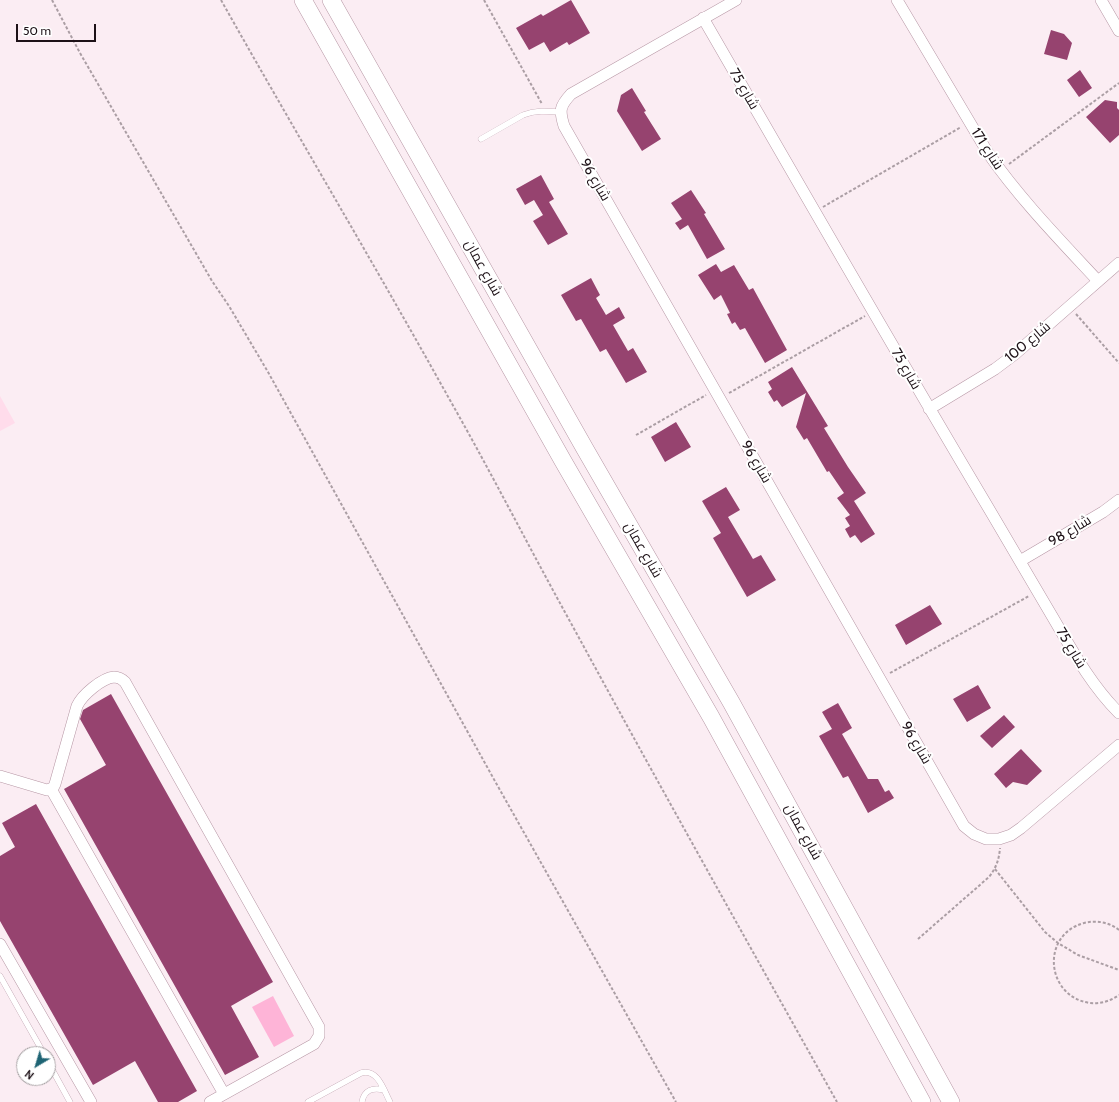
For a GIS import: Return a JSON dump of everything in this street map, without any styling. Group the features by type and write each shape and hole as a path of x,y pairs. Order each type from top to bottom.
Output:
{"main road":[{"name":"شارع عمان","path":"303,0 563,462 711,717 922,1102"},
{"name":"شارع عمان","path":"331,0 585,449 731,702 951,1102"}],"street":[{"path":"560,112 566,99 577,90 736,0"},
{"name":"شارع 171","path":"897,0 969,122 1000,171 1014,189 1098,281"},
{"path":"1101,0 1119,31"},
{"name":"شارع 75","path":"703,18 929,409 1082,666 1098,689 1119,713"},
{"name":"شارع 96","path":"560,112 567,132 964,826 974,834 986,839 999,839"},
{"name":"شارع 100","path":"929,409 995,369 1015,354 1119,263"},
{"name":"شارع 98","path":"1020,561 1103,512 1119,500"},
{"path":"0,776 44,790 51,789 55,784 79,701 88,691 108,678 115,677 122,679 127,685 319,1027 319,1036 314,1044 210,1102"},
{"path":"999,839 1011,835 1021,828 1119,745"},
{"path":"51,789 224,1094"},
{"path":"0,944 91,1102"}],"lane":[{"path":"481,139 523,115 538,110 560,112"},
{"path":"0,976 39,1046"},
{"path":"308,1102 365,1072 369,1072 376,1076 390,1102"},
{"path":"56,1077 70,1102"},
{"path":"362,1102 363,1096 366,1092 379,1089 384,1090"}],"path":[{"path":"52,0 80,53 212,281 229,306 264,366 496,783 676,1102"},
{"path":"221,0 457,411 581,642 837,1102"},
{"path":"484,0 546,111"},
{"path":"1000,171 1119,83"},
{"path":"815,211 969,122"},
{"path":"1070,307 1119,362"},
{"path":"636,434 717,394 873,312"},
{"path":"880,679 1038,591"},
{"path":"918,939 989,877 995,869 999,859 999,839"},
{"path":"995,869 1045,932 1058,943 1078,955 1119,970"},
{"path":"1119,930 1103,922 1088,922 1074,927 1062,937 1058,943 1054,958 1055,973 1061,986 1066,992 1079,1000 1094,1003 1108,1001 1119,995"}],"shaded area":[{"path":"0,396 15,423 0,431"},
{"path":"273,996 294,1036 274,1047 252,1007"}],"building":[{"path":"571,0 590,33 569,45 567,42 550,52 544,42 529,50 516,28 541,14 543,16"},
{"path":"1051,30 1064,34 1072,43 1067,60 1044,54"},
{"path":"1080,70 1092,88 1079,97 1067,80"},
{"path":"632,88 646,111 644,112 661,139 642,151 617,111 621,95"},
{"path":"1105,100 1117,102 1117,108 1119,110 1119,135 1110,143 1086,117"},
{"path":"541,175 554,199 549,202 568,234 548,245 533,221 543,215 534,200 525,205 516,189"},
{"path":"691,190 706,213 704,214 725,249 707,259 688,225 680,230 675,223 682,219 671,203"},
{"path":"716,264 721,272 734,265 749,290 753,288 787,350 765,363 745,328 740,330 735,322 732,324 727,314 730,313 721,295 714,300 698,275"},
{"path":"591,278 600,295 596,298 606,315 619,307 625,318 613,325 628,351 633,348 647,372 626,383 606,349 600,352 581,319 576,321 561,295"},
{"path":"792,367 828,426 824,428 866,493 854,501 875,534 861,543 855,535 850,538 845,529 850,526 845,518 850,515 837,498 844,493 829,471 827,472 807,438 804,440 796,427 806,393 782,407 777,400 774,402 768,392 772,389 768,382"},
{"path":"676,422 691,447 665,462 651,437"},
{"path":"726,487 740,510 728,517 753,559 761,555 776,580 747,597 713,538 721,533 702,501"},
{"path":"930,605 942,624 906,645 895,625"},
{"path":"978,685 991,708 967,722 953,699"},
{"path":"111,694 273,982 231,1006 259,1057 225,1075 64,789 106,765 80,719 83,710"},
{"path":"838,703 852,728 842,734 868,779 878,779 885,792 889,790 894,798 868,813 848,776 843,778 819,736 832,729 822,712"},
{"path":"1004,715 1015,727 992,748 980,736"},
{"path":"1021,749 1042,771 1027,785 1013,782 1006,788 994,774"},
{"path":"36,804 197,1091 178,1102 158,1102 135,1061 93,1085 0,921 0,856 15,847 2,823"}]}
